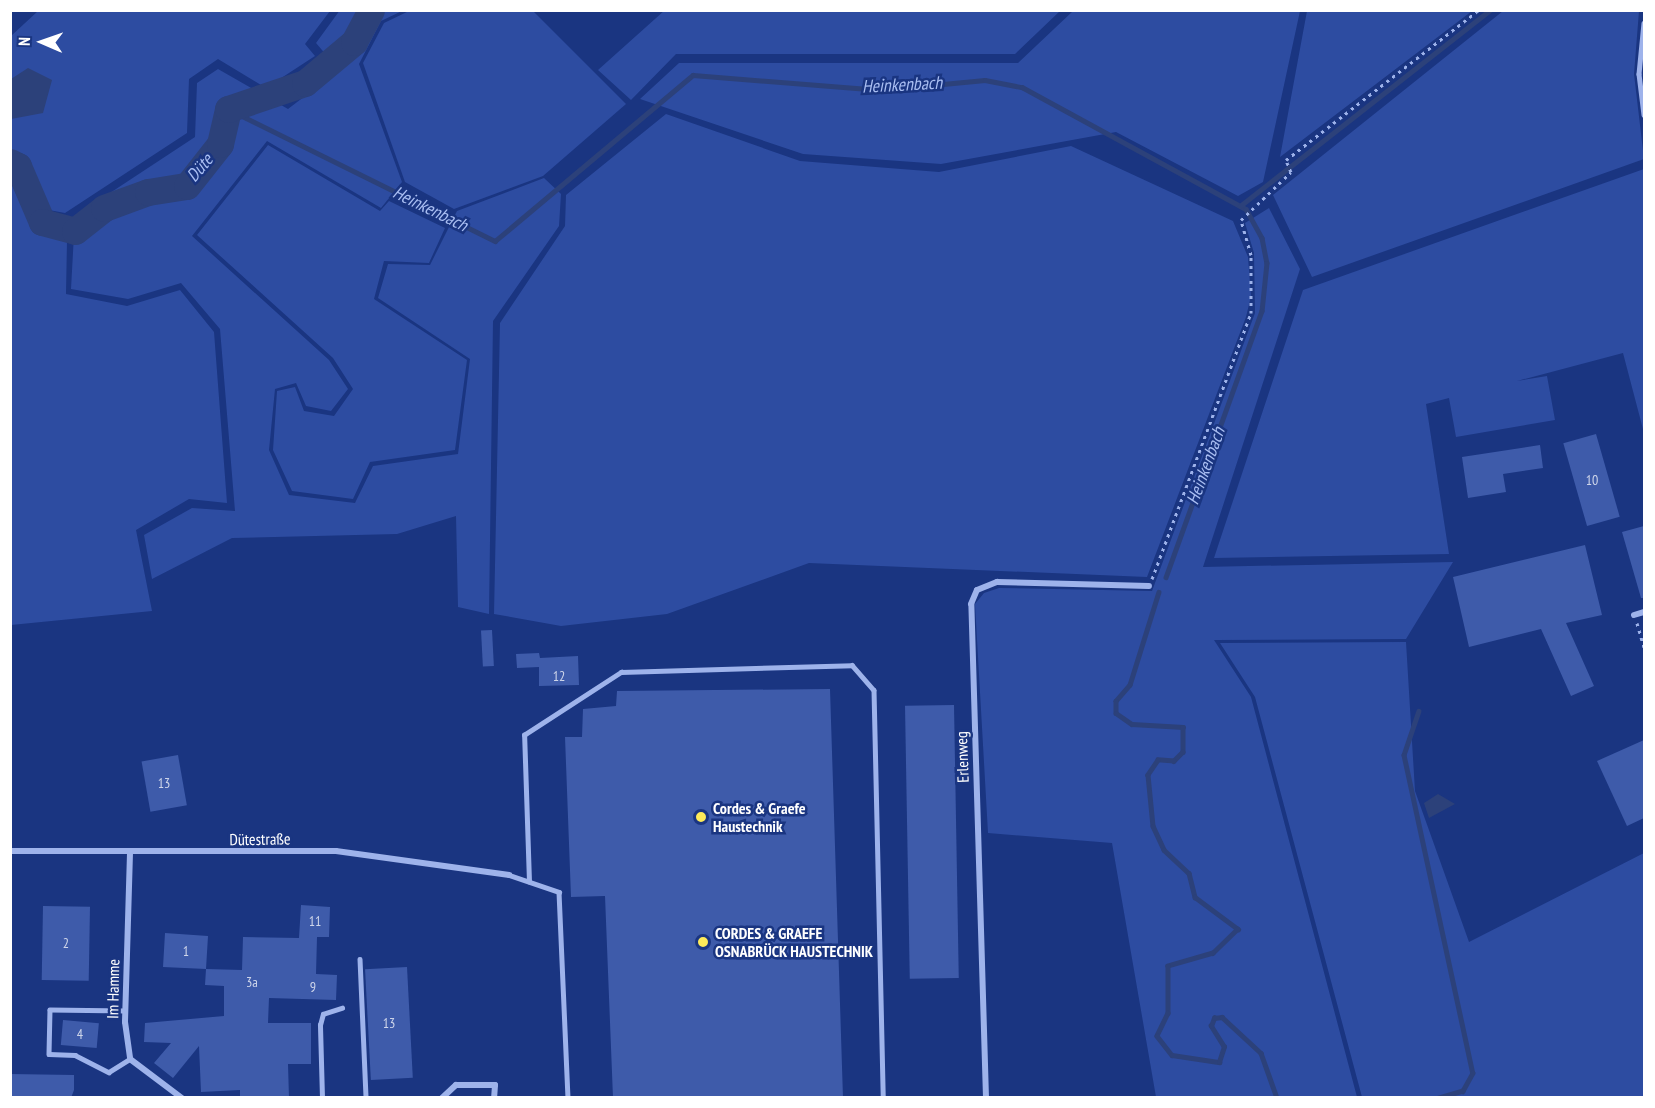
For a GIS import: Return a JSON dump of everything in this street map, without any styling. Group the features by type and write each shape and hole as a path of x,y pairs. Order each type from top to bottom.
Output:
{"street":[{"name":"Erlenweg","path":"986,1098 971,604 977,590 997,582 1149,586"},
{"path":"1634,615 1644,612"},
{"name":"Dütestraße","path":"10,851 129,854 336,851 509,875"},
{"name":"Im Hamme","path":"129,854 125,1011 130,1059"},
{"path":"130,1059 182,1098"},
{"path":"442,1098 456,1084 495,1084 494,1098"}],"lane":[{"path":"1644,23 1640,74 1644,114"},
{"path":"529,882 524,735 621,672 852,665 874,690 883,1098"},
{"path":"509,875 559,892 568,1098"},
{"path":"360,959 366,1098"},
{"path":"322,1098 320,1025 323,1014 342,1008"},
{"path":"125,1011 50,1010 49,1054 75,1055 110,1072 120,1070 130,1059"}],"path":[{"path":"1149,586 1251,313 1251,255 1241,220 1290,171 1284,164 1479,10"},
{"path":"1634,615 1644,646"}],"shaded area":[{"path":"340,10 402,11 381,21 359,64 402,182 381,208 267,141 192,236 329,360 348,389 331,411 306,406 296,383 275,389 269,450 289,495 355,503 373,466 458,454 470,359 378,298 388,264 430,265 457,211 544,178 561,194 559,226 493,321 489,614 458,607 456,516 397,534 232,538 152,579 144,535 192,508 235,511 220,329 181,283 128,299 71,289 75,216 195,137 197,83 218,69 288,109 339,70 316,43"},
{"path":"665,10 1060,11 1015,54 676,54 631,100 598,70"},
{"path":"1307,10 1472,11 1280,157"},
{"path":"38,11 330,11 305,44 315,56 266,88 218,59 189,79 187,133 65,213 49,210 27,156 11,152 11,36"},
{"path":"409,11 533,11 626,104 543,176 454,209 405,182 363,63 384,23"},
{"path":"1073,11 1300,11 1263,182 1238,196 1116,132 941,164 803,154 640,99 679,63 1018,63"},
{"path":"1503,11 1639,11 1634,74 1644,159 1312,277 1273,195"},
{"path":"28,68 52,80 43,113 11,119 11,79"},
{"path":"666,114 800,161 939,172 1071,146 1233,221 1248,257 1251,296 1246,317 1147,577 809,563 667,614 561,626 494,614 500,323 565,226 566,195"},
{"path":"268,145 380,211 389,201 445,228 429,263 384,261 374,299 467,360 455,450 370,462 353,499 292,491 273,450 277,391 295,387 304,411 334,416 353,389 333,358 197,235"},
{"path":"1644,169 1644,433 1623,353 1517,381 1547,376 1555,420 1456,437 1449,398 1426,404 1449,554 1214,558 1303,290"},
{"path":"10,180 33,232 67,241 66,294 127,306 180,290 214,332 227,503 189,499 136,530 152,611 11,625"},
{"path":"1269,208 1300,269 1203,567 1453,562 1406,639 1214,640 1251,697 1357,1097 1156,1097 1112,843 988,833 975,604 984,593 999,588 1152,591 1255,313 1254,253 1245,223"},
{"path":"1406,642 1415,791 1469,942 1644,853 1644,1097 1362,1097 1255,697 1220,643"},
{"path":"1438,794 1455,804 1429,818 1424,803"}],"building":[{"path":"1596,434 1620,517 1587,526 1563,443"},
{"path":"1540,445 1543,468 1503,474 1506,492 1468,498 1462,457"},
{"path":"1644,526 1644,598 1641,598 1622,532"},
{"path":"1585,545 1602,615 1566,623 1594,686 1571,696 1541,629 1469,647 1453,577"},
{"path":"492,630 494,666 483,667 481,631"},
{"path":"539,653 540,658 578,656 579,685 539,686 539,667 517,668 516,654"},
{"name":"Cordes & Graefe Haustechnik","path":"830,689 843,1098 613,1098 605,896 571,897 565,737 582,737 583,709 616,706 617,691"},
{"path":"954,705 959,978 910,979 905,706"},
{"path":"1644,740 1644,818 1627,826 1597,761"},
{"path":"178,755 187,805 150,812 142,761"},
{"path":"301,905 330,907 329,937 317,937 316,974 337,975 336,1000 269,998 268,1023 311,1023 311,1064 288,1064 289,1098 240,1098 240,1090 201,1092 199,1046 173,1078 154,1063 171,1043 144,1042 145,1023 224,1016 224,986 205,985 206,969 242,970 243,937 299,938"},
{"path":"43,906 90,907 89,981 42,980"},
{"path":"165,933 208,936 206,969 163,967"},
{"path":"407,967 413,1078 371,1080 365,969"},
{"path":"63,1020 99,1023 97,1048 61,1045"},
{"path":"10,1074 74,1075 74,1090 71,1098 10,1098"}],"waterway":[{"name":"Düte","path":"10,162 18,166 42,222 75,231 104,208 148,192 187,186 220,144 228,109 305,83 354,42 371,10"},
{"path":"1240,206 1490,10"},
{"name":"Heinkenbach","path":"228,109 495,241 693,75 880,90 985,80 1022,87 1246,209 1262,238 1267,263 1262,311 1166,577"},
{"name":"Heinkenbach","path":"1159,592 1130,685 1116,701 1116,713 1132,724 1183,727 1183,752 1174,761 1158,760 1148,775 1153,826 1164,850 1189,873 1195,897 1238,929 1213,953 1168,966 1168,1013 1157,1036 1172,1055 1219,1062 1224,1047 1211,1026 1214,1018 1222,1017 1261,1053 1277,1098"},
{"path":"1419,711 1404,755 1473,1073 1463,1091 1438,1098"}],"place":[{"name":"Cordes & Graefe Haustechnik","path":"701,817"},
{"name":"CORDES & GRAEFE OSNABRÜCK HAUSTECHNIK","path":"703,942"}]}
